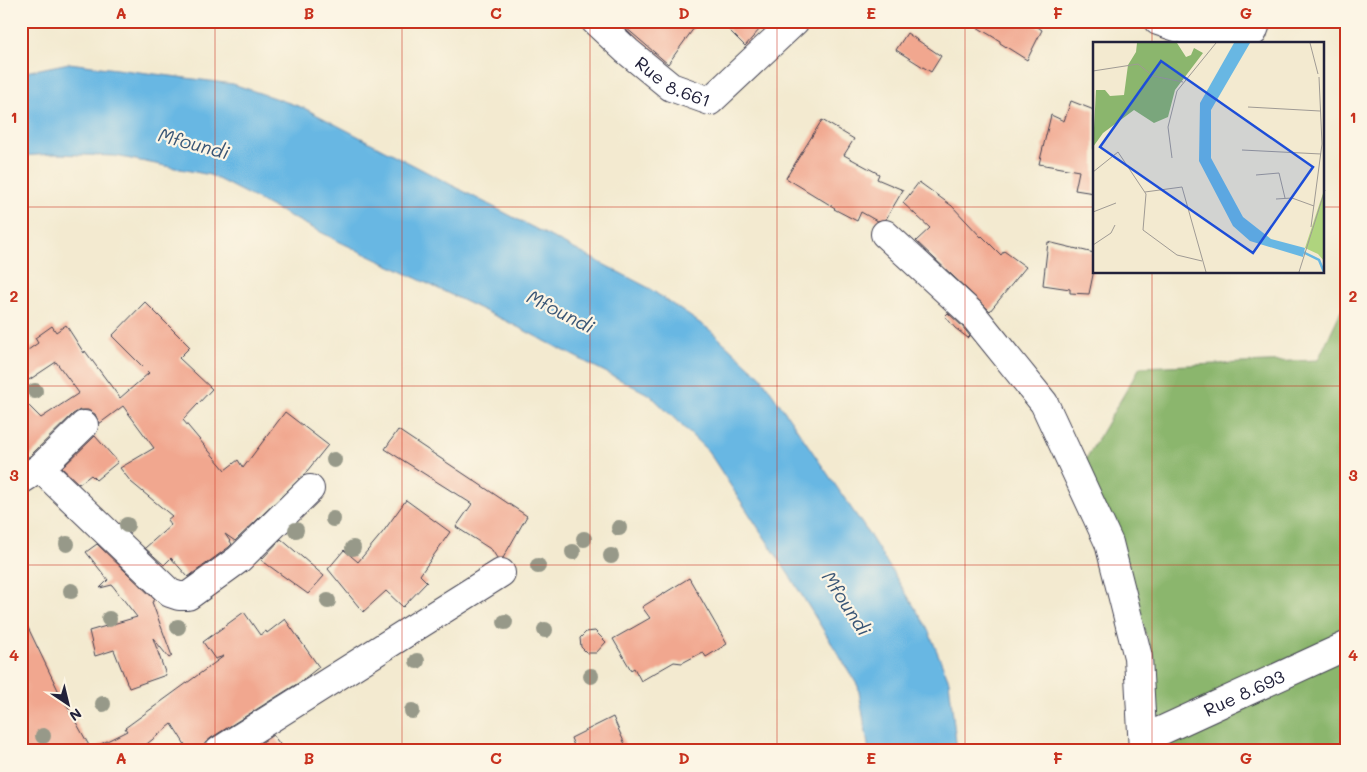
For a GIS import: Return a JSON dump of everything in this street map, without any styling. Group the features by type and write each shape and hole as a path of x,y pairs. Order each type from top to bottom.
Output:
{"street":[{"name":"Rue 8.661","path":"595,21 627,51 671,87 710,101 795,21"},
{"path":"1158,21 1209,38 1236,42 1253,32 1257,21"},
{"path":"885,234 973,315 1044,403 1108,542 1138,657 1143,745"},
{"path":"84,425 31,474 170,593 179,596 188,596 239,559 310,489"},
{"path":"219,751 501,573"},
{"name":"Rue 8.693","path":"1143,745 1346,646"}],"green space":[{"path":"1346,300 1346,751 1157,751 1152,654 1121,554 1083,464 1140,367 1318,360"}],"water":[{"name":"Mfoundi","path":"69,63 233,84 304,108 647,287 710,330 761,377 867,531 927,627 949,681 957,751 869,751 858,686 793,581 708,451 650,395 506,321 338,241 210,175 116,156 53,154 21,156 21,73"}],"building":[{"path":"618,21 699,21 668,64"},
{"path":"720,21 767,21 745,46"},
{"path":"967,21 1029,21 1042,30 1027,60"},
{"path":"907,33 941,56 931,72 896,50"},
{"path":"1071,101 1093,110 1093,193 1075,190 1079,171 1039,164 1051,115 1064,121"},
{"path":"822,120 854,139 844,155 879,174 877,179 903,190 886,219 877,221 861,212 857,221 834,209 786,178"},
{"path":"919,182 952,206 1001,255 1004,251 1026,267 990,311 916,241 930,228 903,203"},
{"path":"1048,242 1093,253 1093,274 1089,294 1070,293 1070,289 1043,285"},
{"path":"145,302 190,347 179,358 212,389 183,420 225,470 238,460 243,468 285,412 328,445 303,476 235,541 225,534 232,544 229,547 188,577 171,558 164,565 145,548 171,525 167,520 172,516 131,482 120,468 154,448 123,406 99,424 95,414 88,410 80,410 73,414 30,456 21,461 21,398 41,418 79,393 56,362 29,380 21,368 21,355 38,343 35,338 52,326 56,332 66,325 84,353 85,351 120,398 149,373 112,336"},
{"path":"948,313 970,336 968,338 955,328 945,316"},
{"path":"398,430 527,516 503,558 497,558 492,550 456,527 472,504 385,449"},
{"path":"95,436 118,462 96,480 91,475 79,484 62,468"},
{"path":"406,500 450,532 420,575 427,582 403,607 386,591 363,612 328,569 344,550 358,562"},
{"path":"281,539 324,576 308,594 261,560"},
{"path":"97,544 155,600 152,602 172,656 169,658 153,638 166,675 129,688 114,650 95,656 89,631 137,617 112,585 100,588 108,580 86,552"},
{"path":"689,578 727,644 706,657 703,652 682,663 674,662 641,681 634,668 631,670 613,639 650,618 642,607"},
{"path":"244,612 260,635 266,631 267,633 285,619 319,667 300,682 211,738 205,743 204,751 189,751 172,724 138,751 21,751 21,613 58,690 91,749 127,731 125,728 224,656 215,659 203,642"},
{"path":"595,631 606,642 596,653 587,653 581,647 580,638 586,632"},
{"path":"613,717 628,751 576,751 571,738"},
{"path":"273,735 285,751 249,751"}]}
